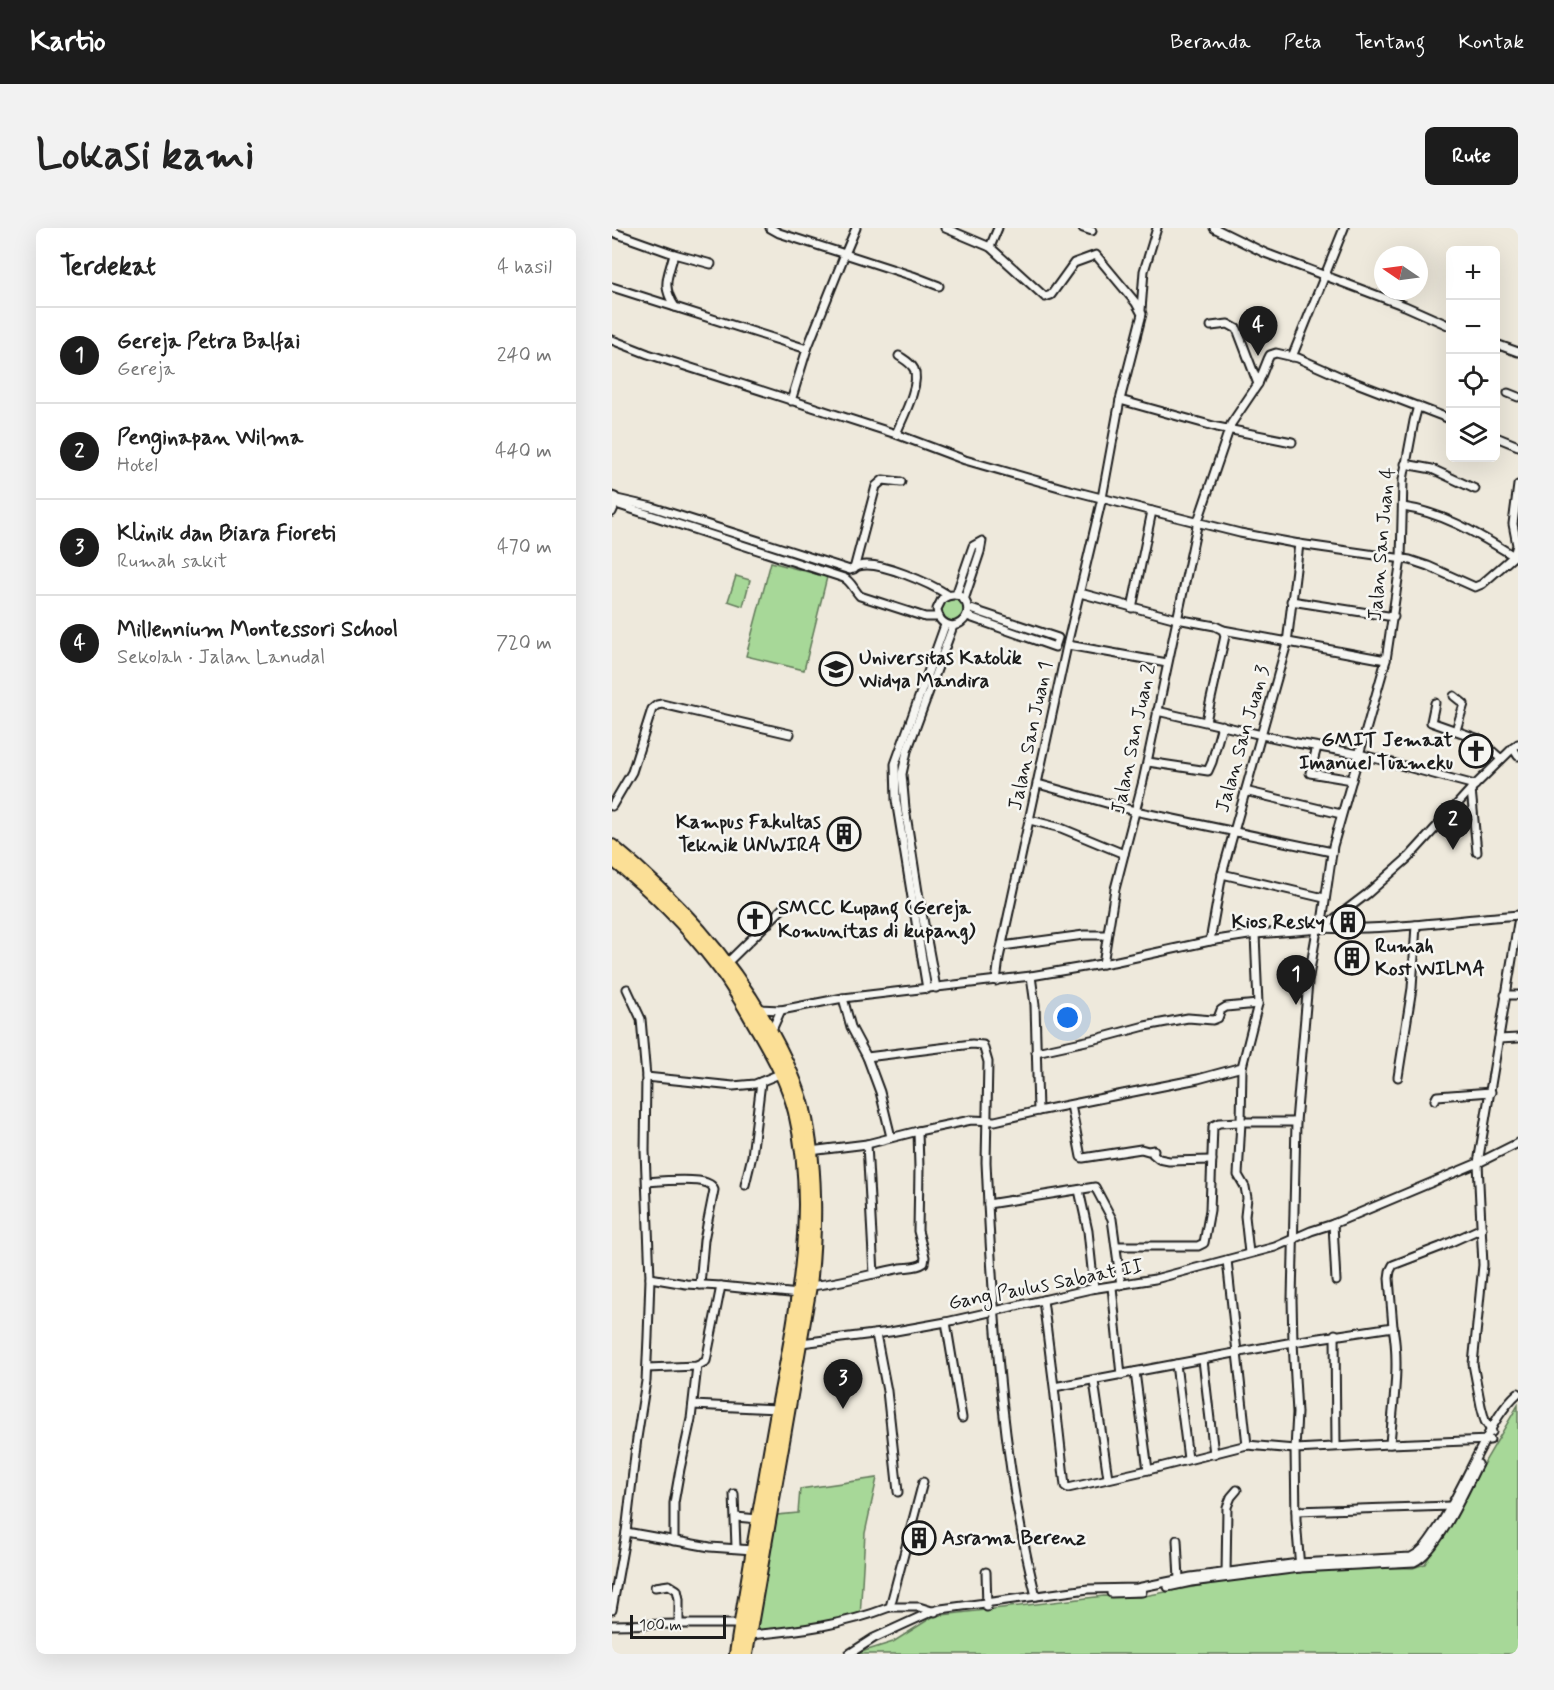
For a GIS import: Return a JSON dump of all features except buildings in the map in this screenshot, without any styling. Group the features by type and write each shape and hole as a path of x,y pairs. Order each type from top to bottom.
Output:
{"highway":[{"path":"612,846 665,893 707,947 782,1073 796,1113 802,1158 805,1236 789,1380 746,1654"},
{"path":"612,859 707,947 728,963 758,1009 790,1069 801,1099 810,1151 815,1228 810,1286 801,1343 778,1409 736,1654"}],"street":[{"path":"765,228 939,286"},
{"path":"791,401 807,349 856,228"},
{"path":"945,228 990,247 1045,297 1048,297 1074,263 1096,255 1141,310"},
{"path":"990,247 998,228"},
{"path":"1083,228 1092,231"},
{"name":"Jalan San Juan 1","path":"996,981 1102,498 1120,400 1141,320 1144,272 1157,228"},
{"path":"1214,228 1265,253 1405,306 1446,324"},
{"path":"1344,228 1323,275 1292,357 1446,417"},
{"path":"612,232 674,254 711,264"},
{"path":"674,254 666,281 668,294 675,307"},
{"path":"612,287 807,349"},
{"path":"1211,326 1227,324 1237,329 1258,384"},
{"path":"612,340 648,354 896,434 965,460 1240,533 1401,559 1428,566 1475,587 1482,584 1514,556 1517,545 1513,524 1518,484"},
{"path":"1500,345 1518,352"},
{"name":"Jalan San Juan 2","path":"1103,964 1115,889 1148,762 1198,521 1232,422 1258,384 1268,358 1276,352 1292,357"},
{"path":"896,434 916,376 910,363 899,356"},
{"path":"1508,393 1518,397"},
{"path":"1120,400 1229,430 1292,442"},
{"name":"Jalan San Juan 4","path":"1300,1565 1296,1511 1297,1413 1293,1342 1293,1239 1296,1122 1308,982 1341,814 1386,660 1401,559 1405,464 1418,406"},
{"path":"1500,439 1518,446"},
{"path":"1405,464 1432,469 1475,489"},
{"path":"854,568 876,486 883,480 901,482"},
{"path":"614,503 652,507 850,570 859,566 877,566 921,581 964,600"},
{"path":"614,503 844,578 850,581 853,589 860,596 926,617 939,617 949,625"},
{"path":"1403,507 1421,509 1458,524 1514,556"},
{"path":"1132,608 1152,511"},
{"path":"936,988 919,921 896,800 894,773 900,748 927,672 949,625 964,621 968,612 964,600 980,552 981,541 974,544 952,595 942,599 938,606 939,617"},
{"name":"Jalan San Juan 3","path":"1210,941 1222,874 1287,643 1299,544"},
{"path":"1080,593 1132,608 1215,626 1223,630 1386,660"},
{"path":"1291,601 1394,617"},
{"path":"968,612 1058,638 1055,647 1003,630 968,612"},
{"path":"1003,630 1006,622"},
{"path":"927,989 902,774 907,751 936,674 949,625"},
{"path":"1206,721 1225,636 1223,630"},
{"path":"1068,645 1167,663"},
{"path":"927,672 936,674"},
{"path":"1454,696 1465,706 1456,730"},
{"path":"1436,703 1431,722 1479,739 1501,759"},
{"path":"612,806 633,772 652,709 657,705 662,704 790,734"},
{"path":"1157,711 1317,747 1359,754 1473,787"},
{"path":"1148,762 1208,771 1222,725"},
{"path":"1320,929 1367,894 1410,857 1473,787 1515,746 1518,756"},
{"path":"1317,747 1310,773 1352,780"},
{"path":"1038,784 1136,811 1332,852"},
{"path":"1473,787 1477,852"},
{"path":"1245,793 1249,792 1341,814"},
{"path":"1030,820 1061,828 1124,854"},
{"path":"1222,874 1324,898"},
{"path":"728,963 788,903"},
{"path":"754,907 769,922"},
{"path":"758,1009 781,1010 843,998 1031,976 1255,934 1416,925 1518,915"},
{"path":"1300,1565 1417,1561 1428,1551 1448,1521 1490,1436 1481,1406 1473,1364 1483,1273 1478,1163 1505,995 1515,957 1518,922"},
{"path":"1398,1077 1412,988 1416,925"},
{"path":"1002,946 1084,934 1107,935"},
{"path":"1249,1253 1245,1187 1238,1175 1242,1067 1258,1004 1255,934"},
{"path":"1031,976 1038,1111"},
{"path":"612,1610 626,1532 647,1368 650,1278 646,1077 641,1019 627,989"},
{"path":"1505,995 1518,994"},
{"path":"843,998 851,1028 867,1057 880,1092 891,1137"},
{"path":"1036,1052 1188,1018 1213,1020 1218,1018 1221,1010 1226,1007 1258,1004"},
{"path":"771,1032 781,1010"},
{"path":"1499,1039 1518,1038"},
{"path":"867,1057 972,1044 983,1045 988,1062 986,1162 993,1310 1011,1479 1018,1521 1036,1596"},
{"path":"810,1151 867,1144 971,1120 988,1122 1071,1106 1198,1079 1242,1067"},
{"path":"646,1077 713,1085 748,1086 782,1073"},
{"path":"746,1185 761,1082"},
{"path":"1435,1100 1437,1096 1491,1092"},
{"path":"1071,1106 1078,1148 1083,1158 1141,1149 1154,1150 1153,1154 1163,1160 1212,1160"},
{"path":"1117,1246 1194,1246 1203,1243 1209,1221 1215,1124 1296,1122"},
{"path":"810,1286 918,1266 925,1260 918,1231 918,1131"},
{"name":"Gang Paulus Sabaat II","path":"801,1343 876,1334 946,1322 1094,1288 1155,1279 1227,1260 1333,1224 1478,1163 1518,1143"},
{"path":"867,1144 874,1274"},
{"path":"647,1182 701,1182 710,1184 714,1190 704,1240 700,1285"},
{"path":"988,1204 1093,1187 1098,1190 1112,1219 1121,1285"},
{"path":"1079,1190 1090,1243 1094,1288"},
{"path":"1333,1224 1336,1281"},
{"path":"1390,1443 1396,1381 1389,1274 1393,1265 1440,1248 1482,1228"},
{"path":"1227,1260 1247,1445"},
{"path":"650,1278 799,1294"},
{"path":"647,1368 697,1366 707,1359 721,1286"},
{"path":"1112,1287 1121,1375"},
{"path":"1043,1300 1065,1486 1071,1488 1247,1445 1295,1449 1490,1436"},
{"path":"946,1322 962,1418"},
{"path":"1054,1388 1335,1334 1393,1327"},
{"path":"876,1334 887,1391 898,1492"},
{"path":"1335,1334 1336,1445"},
{"path":"1203,1360 1214,1454"},
{"path":"1176,1364 1188,1459"},
{"path":"674,1541 677,1481 693,1405 697,1366"},
{"path":"1135,1372 1148,1470"},
{"path":"1094,1381 1108,1478"},
{"path":"986,1605 1088,1589 1137,1588 1179,1579 1300,1565 1411,1557 1426,1545 1451,1506 1510,1400 1518,1393"},
{"path":"693,1405 778,1409"},
{"path":"890,1607 923,1482"},
{"path":"1226,1575 1227,1506 1237,1490"},
{"path":"734,1494 736,1547"},
{"path":"1296,1511 1451,1506"},
{"path":"736,1517 758,1518"},
{"path":"626,1532 710,1547 736,1547 753,1550"},
{"path":"1177,1540 1179,1579"},
{"path":"986,1572 986,1605"},
{"path":"856,1654 888,1634 935,1612 1089,1593 1139,1593 1226,1575"},
{"path":"655,1587 669,1585 677,1590 680,1599 679,1624"},
{"path":"749,1635 829,1626 862,1618 890,1607 919,1607 935,1612"},
{"path":"612,1626 740,1624"},
{"path":"849,1654 874,1638 888,1634"}],"green space":[{"path":"771,562 827,577 804,670 746,656"},
{"path":"736,576 750,580 743,606 728,601"},
{"path":"953,598 961,602 965,610 961,618 953,622 945,618 941,610 945,602"},
{"path":"1518,1405 1518,1654 855,1654 893,1642 934,1616 1104,1596 1139,1597 1247,1577 1355,1567 1413,1568 1425,1564"},
{"path":"877,1478 865,1533 860,1618 768,1631 756,1630 777,1515 798,1513 800,1489"}],"place":[{"name":"Millennium Montessori School","path":"1258,356"},
{"name":"Universitas Katolik Widya Mandira","path":"836,669"},
{"name":"GMIT Jemaat Imanuel Tuameku","path":"1476,751"},
{"name":"Kampus Fakultas Teknik UNWIRA","path":"844,834"},
{"name":"Penginapan Wilma","path":"1453,850"},
{"name":"SMCC Kupang (Gereja Komunitas di kupang)","path":"755,919"},
{"name":"Kios Resky","path":"1348,922"},
{"name":"Rumah Kost WILMA","path":"1352,958"},
{"name":"Gereja Petra Balfai","path":"1296,1005"},
{"name":"Klinik dan Biara Fioreti","path":"843,1409"},
{"name":"Asrama Berenz","path":"919,1538"}]}
